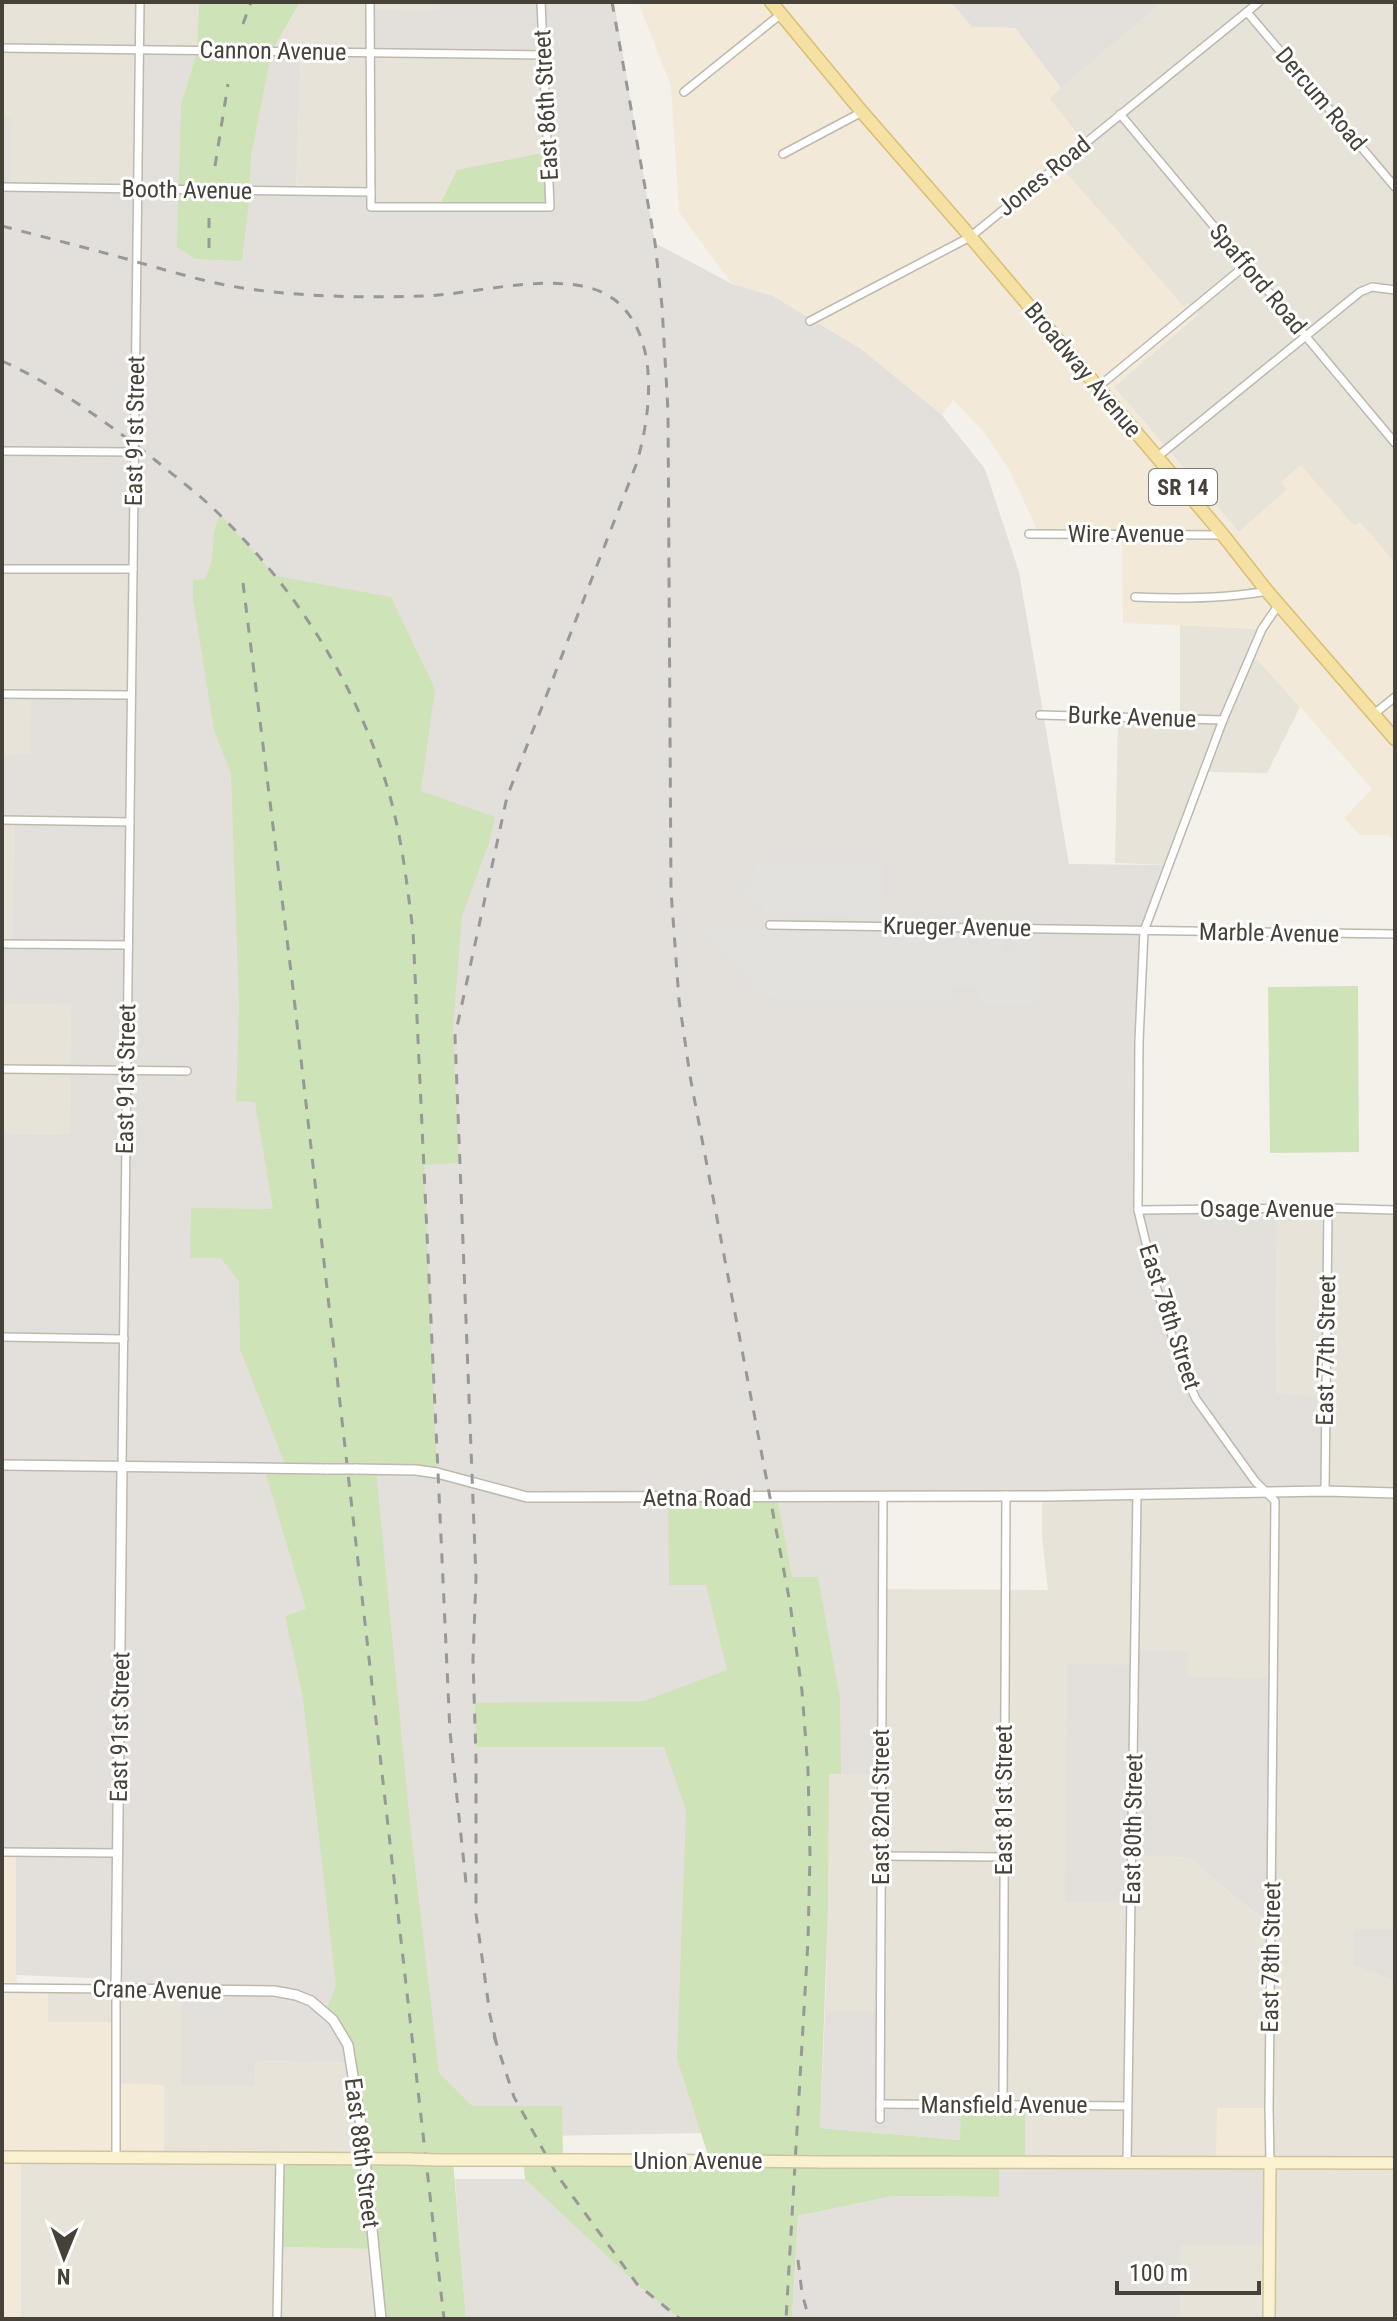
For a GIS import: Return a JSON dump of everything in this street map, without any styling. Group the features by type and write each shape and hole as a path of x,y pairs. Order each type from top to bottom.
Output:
{"main road":[{"name":"Broadway Avenue","path":"771,2 1395,739"},
{"name":"Union Avenue","path":"2,2157 1395,2163"},
{"name":"East 78th Street","path":"1269,2319 1270,2164"}],"street":[{"name":"East 91st Street","path":"116,2157 140,2"},
{"path":"370,2 371,192"},
{"name":"East 86th Street","path":"371,192 371,207 550,207 541,2"},
{"name":"Jones Road","path":"810,321 970,237 1259,2"},
{"name":"Dercum Road","path":"1247,12 1395,187"},
{"path":"684,92 781,14"},
{"name":"Cannon Avenue","path":"2,48 544,55"},
{"path":"783,154 862,112"},
{"name":"Spafford Road","path":"1120,114 1395,443"},
{"name":"Booth Avenue","path":"2,187 371,192"},
{"path":"1098,387 1246,265"},
{"path":"1157,457 1365,288 1395,290"},
{"path":"2,451 134,452"},
{"name":"Wire Avenue","path":"1029,534 1223,535"},
{"path":"2,569 133,569"},
{"path":"1135,597 1179,599 1267,591"},
{"name":"East 78th Street","path":"1270,2164 1275,1501 1255,1481 1196,1399 1183,1370 1157,1289 1138,1210 1139,1041 1144,931 1223,720 1262,629 1279,604"},
{"path":"2,694 130,695"},
{"path":"1374,714 1395,697"},
{"name":"Burke Avenue","path":"1040,715 1223,720"},
{"path":"2,820 130,822"},
{"name":"Krueger Avenue","path":"770,925 1144,931"},
{"name":"Marble Avenue","path":"1144,931 1395,934"},
{"path":"2,944 128,945"},
{"path":"2,1069 187,1071"},
{"name":"East 77th Street","path":"1325,1491 1328,1208"},
{"name":"Osage Avenue","path":"1138,1210 1395,1210"},
{"path":"2,1337 124,1339"},
{"name":"Aetna Road","path":"2,1465 416,1470 527,1497 1395,1493"},
{"name":"East 80th Street","path":"1127,2163 1137,1494"},
{"name":"East 81st Street","path":"1003,2105 1006,1495"},
{"name":"East 82nd Street","path":"880,2119 883,1496"},
{"path":"2,1852 118,1853"},
{"path":"881,1856 1004,1857"},
{"name":"Crane Avenue","path":"2,1988 274,1991 311,2001"},
{"name":"East 88th Street","path":"311,2001 333,2020 348,2045 365,2160 381,2319"},
{"name":"Mansfield Avenue","path":"880,2104 1127,2106"},
{"path":"277,2319 280,2158"}],"shaded area":[{"path":"2,2 199,2 197,51 137,189 11,187 12,118 2,118"},
{"path":"300,2 440,2 440,11 544,55 548,152 439,207 371,207 296,191 301,52 272,51"},
{"path":"440,2 614,2 655,243 732,284 773,296 861,349 942,415 985,469 1019,572 1069,864 1169,865 1144,931 1138,1209 1277,1209 1276,1394 1326,1396 1325,1491 883,1496 882,1774 829,1774 828,1912 757,2132 445,2138 333,2020 351,2063 256,2061 255,2086 181,2085 181,1990 116,1989 115,1979 16,1975 16,1852 2,1852 2,1133 69,1134 71,1005 2,1004 2,944 12,944 14,821 2,820 2,755 30,754 31,694 130,695 133,569 2,569 2,118 12,118 11,187 137,189 139,50 197,51 181,104 250,191 251,158 272,51 301,51 296,191 371,192 371,206 550,207 543,55 370,52 370,10 439,11"},
{"path":"638,2 952,2 972,27 1015,28 1061,88 1049,98 1085,143 1059,165 1184,307 1188,304 1198,315 1114,387 1239,532 1287,490 1281,482 1301,465 1354,526 1360,522 1395,563 1395,843 1388,835 1360,835 1344,818 1372,789 1252,652 1261,629 1123,623 1122,535 1039,534 1010,471 984,432 953,400 942,415 861,349 773,296 732,284 679,212 671,86"},
{"path":"951,2 1163,2 1061,88 1015,28 972,27"},
{"path":"1163,2 1395,2 1395,563 1360,522 1355,526 1281,482 1288,489 1239,532 1114,387 1184,307 1059,165 1084,143 1049,98"},
{"path":"2,569 133,569 130,695 30,755 2,755"},
{"path":"1180,625 1262,629 1252,653 1300,707 1267,773 1204,772 1169,865 1115,863 1118,717 1180,719"},
{"path":"2,820 14,820 12,944 2,944"},
{"path":"757,862 883,862 882,919 765,913 763,904 743,894 753,880"},
{"path":"698,927 1004,935 1003,953 1017,953 1016,936 1040,937 1038,1004 979,1004 979,986 951,987 951,1002 779,1000 760,992"},
{"path":"2,1004 71,1005 69,1134 2,1133"},
{"path":"1277,1209 1395,1210 1395,1929 1354,1930 1354,1966 1395,1981 1395,2319 1180,2319 1181,2245 1216,2163 1025,2163 880,2104 825,2011 829,1774 882,1589 1048,1590 1042,1536 1042,1496 1276,1395","holes":["1135,1650 1188,1652 1187,1677 1270,1924 1189,1858 1133,1855"]},
{"path":"1135,1650 1188,1651 1188,1677 1274,1678 1271,1924 1189,1858 1133,1855 1132,1903 1065,1902 1067,1664 1134,1665"},
{"path":"2,1852 16,1852 17,1988 48,1989 48,2022 116,2022 116,2083 164,2085 164,2157 21,2157 21,2319 2,2319"},
{"path":"1354,1929 1395,1929 1395,1981 1354,1966"},
{"path":"48,1989 182,1990 181,2084 255,2086 256,2061 351,2063 365,2160 279,2247 374,2249 381,2319 21,2319 21,2157 116,2084 47,2022"},
{"path":"825,2011 881,2011 881,2104 961,2104 960,2140 820,2128"},
{"path":"1217,2108 1269,2108 1270,2164 1216,2163"},
{"path":"999,2163 1270,2164 1270,2245 1181,2245 1180,2319 792,2319 798,2216 893,2196 998,2197"},
{"path":"455,2179 525,2179 706,2319 466,2319"}],"green space":[{"path":"199,2 300,2 272,51 251,158 242,261 195,259 177,247 181,104 197,51"},
{"path":"548,152 550,207 439,207 457,170"},
{"path":"220,515 276,576 391,597 435,689 421,791 495,817 490,840 462,916 453,1027 459,1163 424,1165 437,1473 376,1470 410,1823 439,2073 472,2106 562,2106 563,2159 710,2161 677,2059 686,1810 664,1747 476,1747 475,1703 644,1701 727,1670 706,1585 669,1585 668,1498 777,1497 792,1577 818,1577 840,1699 841,1774 829,1774 828,1912 820,2128 960,2140 961,2114 1025,2114 1025,2163 999,2164 999,2197 893,2196 798,2216 792,2319 680,2319 637,2284 525,2179 523,2160 453,2160 466,2319 381,2319 374,2249 279,2247 280,2158 364,2160 348,2045 325,2013 336,1986 303,1698 285,1616 306,1609 264,1468 286,1467 240,1349 239,1282 221,1258 190,1258 191,1208 273,1209 255,1102 236,1101 239,1007 231,773 214,731 193,598 193,580 205,579 209,571 214,531"},
{"path":"1358,986 1359,1152 1270,1153 1268,987"}],"railway":[{"path":"243,24 251,2"},
{"path":"612,2 655,243 662,306 668,411 671,891 679,1000 690,1076 790,1603 802,1691 808,1770 808,1941 786,2319"},
{"path":"215,166 228,84"},
{"path":"209,218 209,251"},
{"path":"2,226 203,280 274,292 350,297 425,296 523,284 574,285 596,290 615,300 630,316 640,334 646,356 646,424 636,465 507,797 455,1036 476,1578 473,1660 476,1914 497,2046"},
{"path":"2,361 61,393 119,433 204,500 248,544 300,609 343,679 361,716 389,793 401,844 413,931 450,1732 466,1883"},
{"path":"243,583 292,980 444,2319"},
{"path":"494,2036 514,2097 557,2175 637,2284 680,2319"},
{"path":"798,2260 809,2319"}]}
